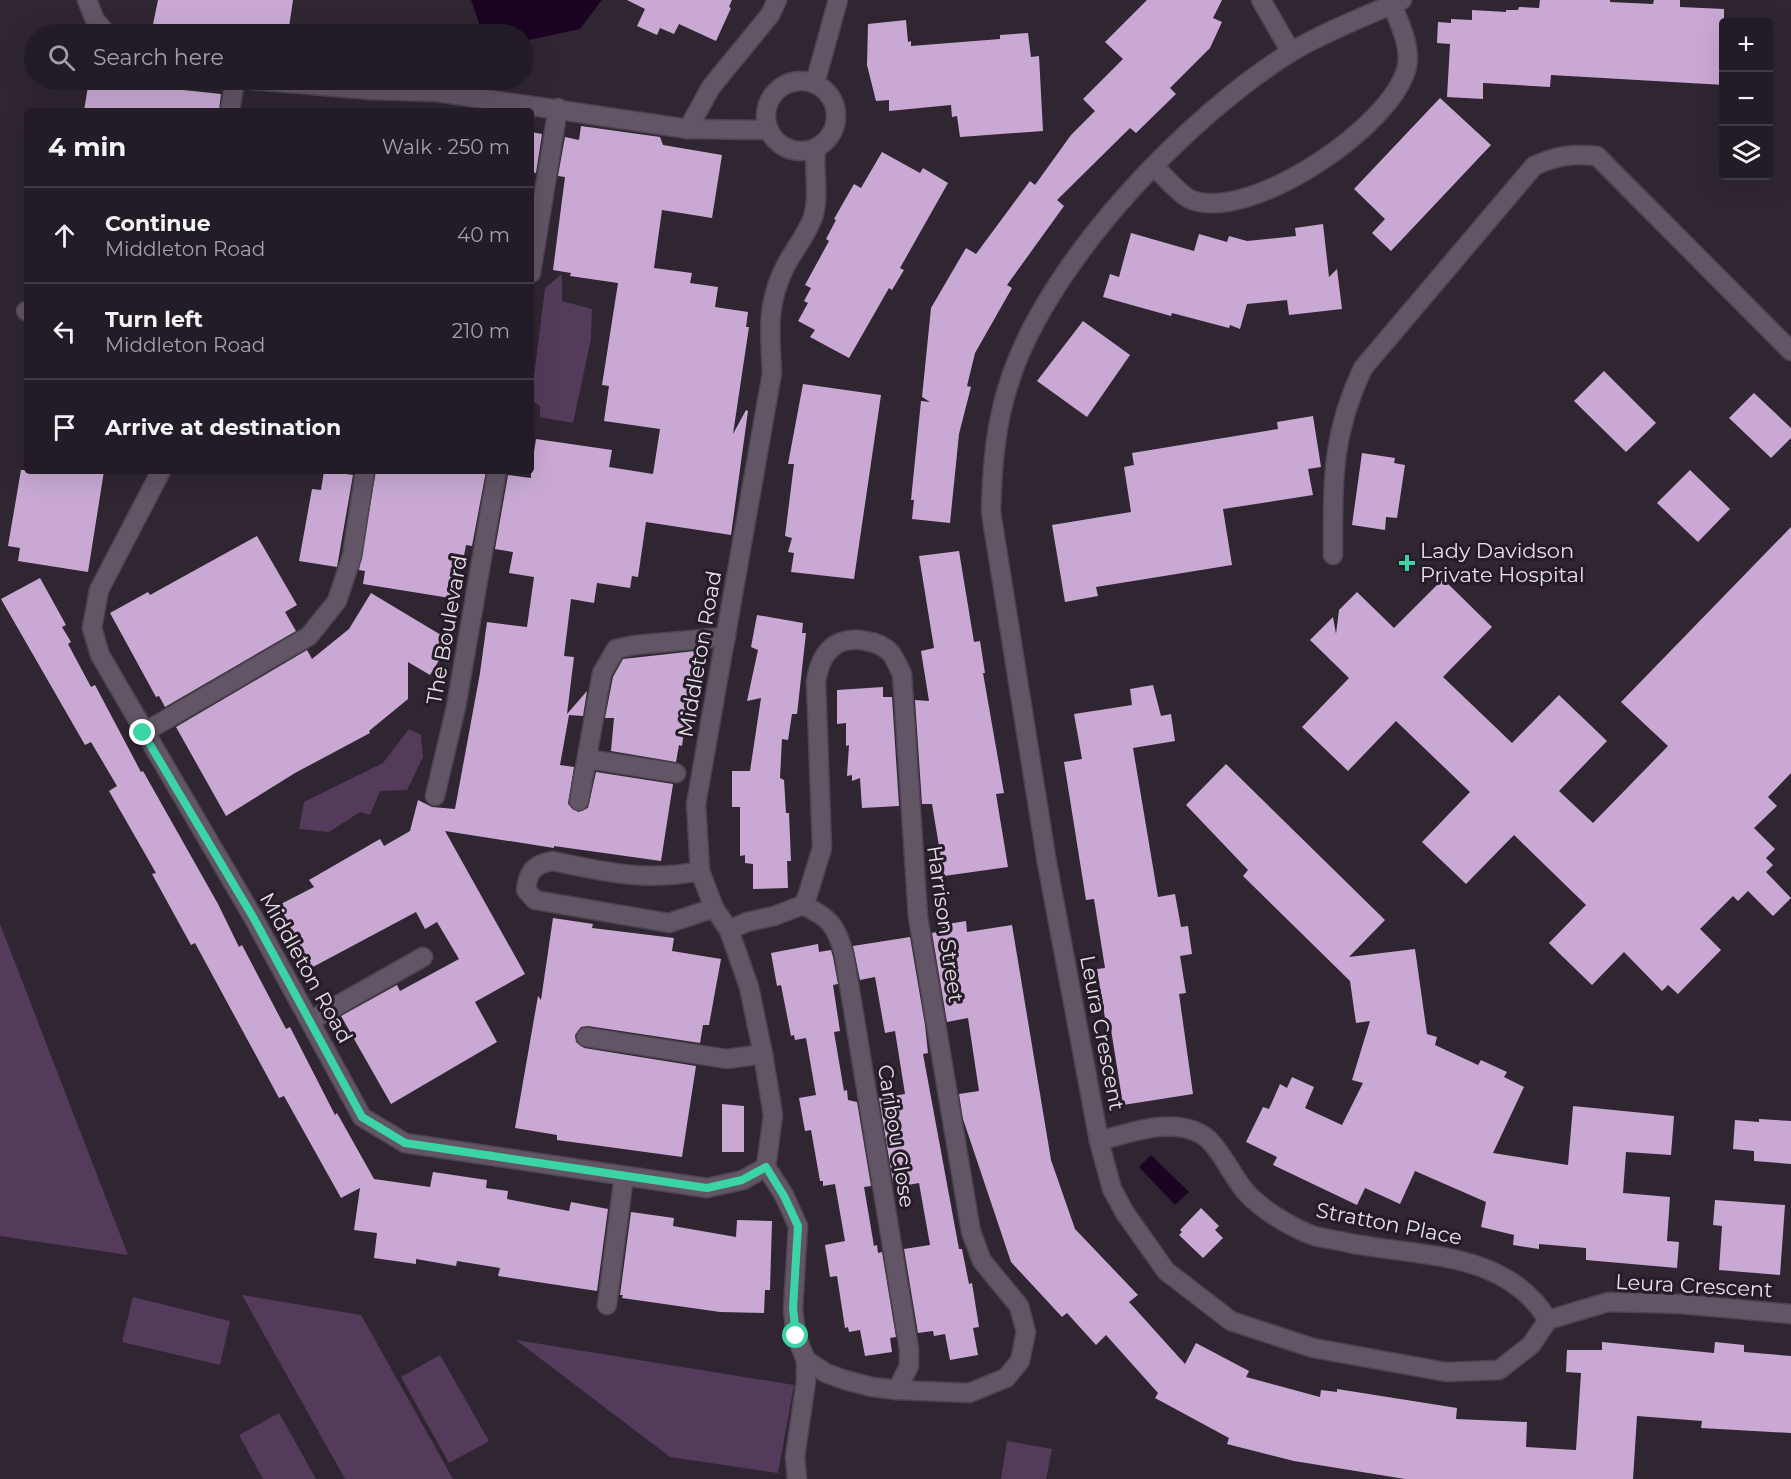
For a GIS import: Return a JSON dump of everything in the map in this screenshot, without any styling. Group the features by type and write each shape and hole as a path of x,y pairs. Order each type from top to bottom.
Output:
{"street":[{"path":"87,0 98,24"},
{"path":"688,129 711,87 770,15 777,0"},
{"path":"814,83 838,0"},
{"path":"1261,0 1291,52"},
{"name":"Leura Crescent","path":"1155,167 1191,200 1222,203 1258,194 1299,176 1338,149 1382,106 1398,85 1407,65 1405,37 1397,2 1349,22 1291,52 1188,129 1082,249 1049,298 1012,372 1000,411 993,454 993,524 1047,863 1099,1141 1112,1188 1125,1213 1166,1270 1231,1321 1313,1348 1446,1371 1499,1370 1531,1345 1548,1320 1608,1302 1681,1304 1791,1314"},
{"path":"801,80 814,83 826,90 834,102 837,115 835,129 827,141 816,149 802,152 788,149 777,142 768,130 765,117 768,103 776,91 787,83 801,80"},
{"path":"230,108 233,90"},
{"path":"370,90 437,92 558,108 688,129 768,130"},
{"path":"534,255 558,108"},
{"name":"Middleton Road","path":"159,474 99,590 92,627 100,655 143,733 253,917 362,1117 405,1143 707,1188 742,1180 766,1167 773,1115 749,987 729,930 714,908 700,871 696,804 772,373 769,310 784,268 813,217 817,185 814,168 816,149"},
{"path":"1333,555 1336,445 1347,401 1363,368 1534,166 1552,158 1575,154 1597,156 1791,351"},
{"path":"143,733 309,636 338,601 352,556 365,474"},
{"name":"The Boulevard","path":"435,796 456,707 496,474"},
{"path":"579,801 602,673 615,649 635,645 726,637"},
{"name":"Harrison Street","path":"802,904 822,849 816,682 818,665 826,652 839,641 856,639 875,642 890,653 902,674 918,917 971,1232 982,1261 1019,1306 1026,1332 1020,1361 1006,1378 969,1393 897,1390 845,1380 826,1373 806,1360"},
{"path":"588,759 676,773"},
{"path":"700,871 667,878 642,877 552,861 538,864 528,874 526,890 535,900 669,923 714,908"},
{"path":"729,930 802,904"},
{"name":"Caribou Close","path":"802,904 824,915 837,931 844,954 909,1349 909,1366 897,1390"},
{"path":"310,1021 423,957"},
{"path":"586,1037 727,1059 763,1054"},
{"name":"Stratton Place","path":"1099,1141 1141,1130 1174,1126 1201,1134 1246,1191 1289,1223 1310,1234 1353,1244 1462,1260 1500,1273 1538,1302 1548,1320"},
{"path":"766,1167 784,1196 798,1226 793,1308 796,1336 806,1360 806,1381 795,1457 797,1479"},
{"path":"607,1305 624,1176"}],"shaded area":[{"path":"471,0 602,0 580,29 534,39 534,24 479,24"},
{"path":"562,274 562,301 592,309 591,339 573,423 540,417 540,406 534,402 534,376 545,288"},
{"path":"409,729 421,735 423,757 407,790 380,791 370,815 360,812 329,832 299,829 304,802 383,763"},
{"path":"0,924 128,1255 0,1236"},
{"path":"1151,1155 1189,1192 1175,1205 1139,1167"},
{"path":"242,1295 361,1315 453,1479 345,1479"},
{"path":"133,1297 230,1321 220,1365 122,1342"},
{"path":"516,1340 794,1385 778,1473 670,1457"},
{"path":"440,1355 489,1441 449,1463 401,1377"},
{"path":"279,1413 316,1479 263,1479 239,1435"},
{"path":"1007,1441 1052,1449 1046,1479 1001,1479"}],"building":[{"path":"158,0 293,0 289,24 153,24"},
{"path":"627,0 732,0 729,7 731,8 716,41 679,24 674,34 660,28 657,35 637,26 645,9"},
{"path":"1147,0 1222,0 1213,18 1222,22 1210,48 1170,88 1176,94 1136,133 1130,128 1057,200 1064,206 1007,285 1012,288 975,353 967,386 971,387 959,434 950,523 912,519 914,500 911,500 921,401 930,402 922,397 931,308 966,248 976,254 1030,181 1035,185 1071,135 1095,111 1083,99 1123,59 1105,42"},
{"path":"1540,0 1610,0 1610,2 1653,4 1654,0 1680,0 1680,7 1724,9 1724,18 1719,18 1719,85 1551,75 1550,87 1483,83 1483,99 1447,97 1450,44 1437,43 1438,22 1451,23 1451,19 1472,20 1472,10 1506,12 1506,10 1518,10 1519,7 1539,8"},
{"path":"906,20 908,42 911,41 911,46 1000,39 1000,35 1028,33 1031,57 1039,56 1043,131 960,137 957,116 952,117 951,105 889,111 889,100 876,101 867,65 868,24"},
{"path":"87,90 183,90 221,94 219,108 84,108"},
{"path":"1440,98 1491,145 1391,251 1372,233 1385,219 1354,189"},
{"path":"581,126 660,137 663,145 722,155 712,218 662,210 654,268 692,273 690,283 718,287 715,307 748,312 746,327 749,327 733,434 746,410 748,411 731,535 646,522 638,577 632,576 630,588 597,583 594,603 571,599 564,656 574,657 567,714 587,691 583,716 569,715 560,765 574,767 568,804 578,812 588,808 596,772 673,784 661,861 554,846 554,848 445,831 525,974 475,1002 497,1042 391,1104 341,1016 397,985 400,991 459,959 437,922 425,929 416,912 311,968 279,905 314,887 309,880 380,839 384,846 410,831 418,800 432,807 455,809 487,622 527,627 534,577 509,573 513,552 495,549 508,475 531,478 531,474 534,474 536,439 612,450 609,467 653,474 660,429 604,421 609,386 602,385 618,283 570,276 571,273 553,270 565,177 558,176 565,137 579,140"},
{"path":"534,133 542,134 536,173 534,173"},
{"path":"882,152 920,173 923,168 948,183 900,268 904,270 892,290 889,288 849,358 810,337 815,330 798,321 808,303 804,301 811,288 805,285 829,241 826,239 836,220 834,219 854,184 861,188"},
{"path":"1323,224 1329,277 1337,269 1342,309 1289,315 1287,300 1247,304 1240,329 1172,313 1171,316 1103,297 1110,274 1119,277 1131,233 1194,251 1199,234 1227,242 1229,236 1247,241 1296,236 1295,228"},
{"path":"1083,321 1130,355 1087,417 1037,381"},
{"path":"1604,371 1656,423 1626,452 1574,401"},
{"path":"803,384 881,395 854,579 791,572 794,553 788,552 792,538 785,536 794,464 788,464"},
{"path":"1754,393 1791,428 1791,438 1771,458 1729,418"},
{"path":"1313,416 1321,467 1308,469 1313,495 1223,509 1232,565 1096,587 1098,596 1065,602 1052,525 1131,512 1124,467 1134,465 1132,453 1278,429 1277,422"},
{"path":"1362,453 1395,458 1394,463 1405,465 1397,518 1386,517 1385,530 1352,525"},
{"path":"21,470 24,470 24,474 104,474 88,572 18,561 20,548 8,546"},
{"path":"1690,470 1730,509 1698,542 1657,503"},
{"path":"324,474 353,475 337,567 299,561 312,489 321,490"},
{"path":"375,474 485,474 472,546 466,545 456,599 363,584 365,571 359,570"},
{"name":"Lady Davidson Private Hospital","path":"1791,527 1791,773 1768,797 1777,806 1754,828 1775,849 1766,858 1773,865 1766,872 1791,898 1773,916 1748,891 1738,901 1733,896 1700,929 1721,950 1678,994 1668,985 1662,991 1624,952 1592,985 1563,957 1549,943 1586,905 1514,835 1466,884 1422,842 1470,792 1396,721 1348,771 1302,727 1349,678 1310,640 1333,617 1336,634 1339,610 1357,592 1394,628 1443,579 1492,627 1443,677 1512,743 1559,695 1607,741 1559,791 1593,823 1668,746 1621,702"},
{"path":"257,536 297,605 285,612 296,631 165,707 159,696 156,697 110,613 148,592 150,595"},
{"path":"959,551 974,642 980,641 985,673 983,673 1004,793 996,794 1008,867 944,876 932,804 922,804 915,700 929,701 921,651 934,648 919,556"},
{"path":"40,578 66,625 62,627 71,642 68,644 91,687 95,685 141,772 143,771 218,904 239,947 242,945 286,1029 290,1027 335,1115 337,1113 374,1179 430,1187 433,1172 487,1180 486,1188 508,1191 507,1199 569,1211 571,1202 608,1209 597,1291 498,1276 500,1268 457,1261 456,1266 416,1259 416,1264 374,1258 377,1233 354,1230 360,1188 341,1198 284,1096 279,1098 195,943 191,945 152,874 156,873 109,791 117,786 91,742 85,745 1,599"},
{"path":"371,593 451,641 430,675 408,662 408,699 369,731 370,733 295,773 226,816 176,727 307,650 312,659 349,629"},
{"path":"757,615 803,623 802,633 806,633 797,714 792,714 788,740 782,739 780,778 784,780 786,813 789,813 791,861 787,861 788,888 753,889 753,864 745,863 745,855 740,856 740,807 732,807 732,771 750,771 761,698 747,701 758,650 751,647"},
{"path":"695,651 682,746 679,745 676,762 611,751 614,718 605,718 613,677 623,659"},
{"path":"1153,685 1161,716 1171,714 1175,741 1133,748 1158,897 1175,894 1181,927 1188,926 1192,954 1180,956 1186,993 1179,994 1193,1094 1123,1105 1110,1023 1106,1024 1097,969 1105,968 1094,899 1086,900 1064,762 1082,759 1074,714 1132,705 1130,689"},
{"path":"883,687 883,697 892,697 899,806 862,808 860,778 852,781 852,775 847,776 849,745 846,746 846,723 837,724 837,690"},
{"path":"1226,764 1385,920 1349,957 1415,949 1427,1034 1437,1037 1435,1045 1478,1065 1481,1060 1507,1072 1504,1077 1524,1087 1493,1153 1568,1165 1573,1106 1674,1116 1671,1155 1626,1152 1623,1193 1670,1197 1667,1241 1679,1242 1677,1268 1586,1260 1586,1248 1539,1244 1539,1249 1513,1245 1514,1235 1481,1227 1486,1202 1415,1171 1400,1204 1365,1188 1357,1205 1273,1165 1277,1157 1246,1142 1263,1107 1269,1109 1280,1084 1287,1088 1292,1077 1314,1087 1305,1108 1342,1125 1363,1083 1352,1080 1370,1021 1356,1023 1350,981 1243,876 1248,870 1186,805"},
{"path":"553,918 593,924 592,928 674,938 672,951 721,959 709,1025 703,1025 700,1043 588,1026 581,1027 575,1035 576,1042 584,1048 696,1066 682,1157 557,1140 557,1135 515,1128 538,996 541,1000"},
{"path":"966,921 967,932 1012,925 1051,1160 1075,1229 1138,1295 1129,1302 1185,1364 1196,1343 1249,1371 1246,1377 1320,1397 1321,1390 1337,1392 1337,1389 1457,1408 1456,1419 1527,1422 1526,1447 1576,1450 1581,1373 1566,1372 1567,1350 1602,1350 1602,1342 1714,1353 1715,1342 1744,1345 1744,1352 1791,1356 1791,1433 1701,1428 1702,1421 1637,1416 1633,1479 1405,1479 1294,1461 1227,1444 1229,1438 1155,1398 1158,1393 1106,1335 1096,1345 1067,1313 1062,1317 1011,1262 963,1119 959,1094 979,1091 968,1018 947,1022 932,933 943,931 942,925"},
{"path":"910,937 925,1025 928,1053 923,1054 959,1249 962,1249 969,1284 972,1283 979,1327 973,1328 978,1355 950,1360 945,1334 934,1336 933,1331 918,1333 904,1249 930,1245 919,1183 908,1185 906,1180 893,1182 879,1098 905,1094 895,1031 885,1033 875,977 860,980 853,946"},
{"path":"818,944 819,952 831,950 833,957 838,984 833,985 840,1031 834,1032 844,1091 847,1090 848,1100 857,1102 871,1186 864,1187 874,1246 877,1245 878,1253 882,1252 896,1337 890,1338 892,1352 865,1356 860,1330 849,1332 848,1327 845,1328 837,1276 830,1277 825,1245 845,1241 835,1184 823,1186 823,1181 820,1181 811,1130 805,1131 799,1098 816,1095 806,1038 795,1040 794,1035 791,1036 781,985 777,986 771,953"},
{"path":"722,1104 744,1106 744,1152 722,1152"},
{"path":"1759,1119 1791,1121 1791,1164 1754,1161 1754,1151 1733,1149 1735,1120 1759,1122"},
{"path":"1715,1200 1785,1205 1780,1275 1719,1270 1722,1226 1713,1225"},
{"path":"1201,1208 1219,1226 1215,1230 1223,1238 1203,1258 1179,1235 1182,1232 1180,1230"},
{"path":"631,1212 674,1218 673,1226 736,1237 737,1220 772,1221 770,1290 765,1290 764,1313 720,1312 622,1298 623,1295 620,1295"}],"place":[{"name":"Lady Davidson Private Hospital","path":"1407,563"}],"route":[{"path":"143,733 253,917 362,1117 405,1143 506,1156 707,1188 742,1180 766,1167 784,1196 798,1226 793,1308 796,1336"}]}
